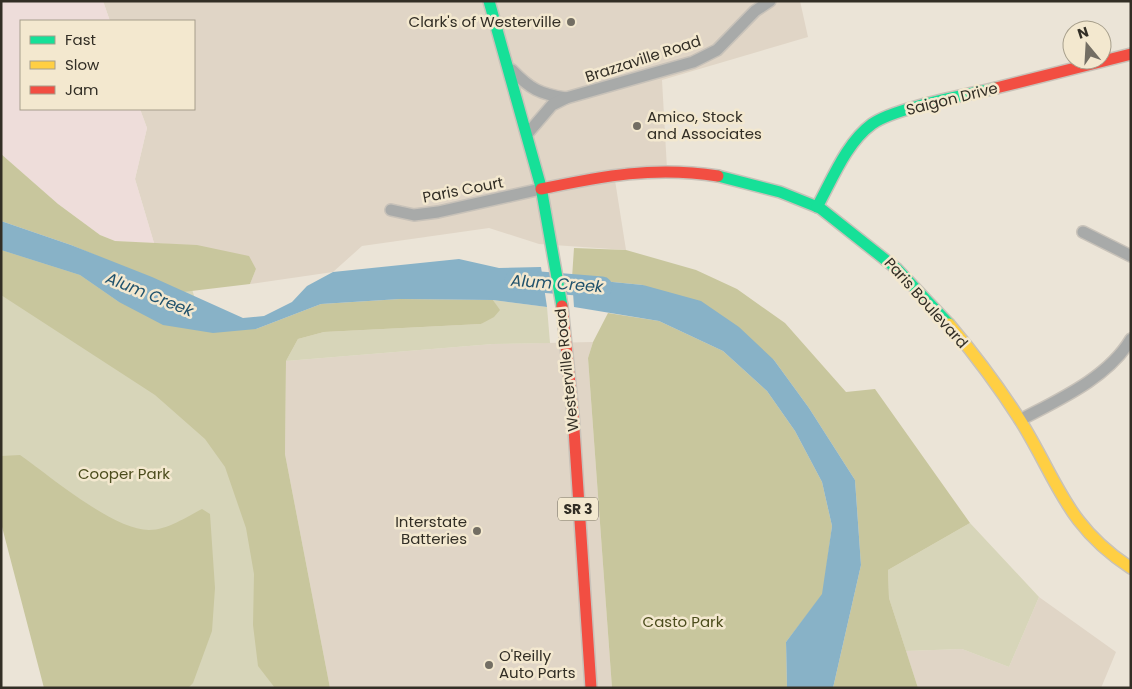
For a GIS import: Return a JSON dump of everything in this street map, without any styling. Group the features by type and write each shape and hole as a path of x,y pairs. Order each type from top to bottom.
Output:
{"street":[{"name":"Westerville Road","path":"489,1 528,134 554,249 571,394 591,688"},
{"name":"Brazzaville Road","path":"528,134 552,105 566,98 693,62 717,50 755,11 770,1"},
{"name":"Saigon Drive","path":"817,207 853,144 872,124 896,112 1131,54"},
{"name":"Brazzaville Road","path":"508,66 531,88 545,95 566,98"},
{"name":"Paris Boulevard","path":"541,190 600,177 665,171 721,176 774,190 817,207 870,244 899,269 941,314 984,369 1020,420 1068,509 1110,555 1131,568"},
{"name":"Paris Court","path":"391,210 414,214 438,212 541,190"},
{"path":"1083,232 1131,256"},
{"path":"1020,420 1094,378 1128,353 1131,339"}],"shaded area":[{"path":"1,1 103,1 110,20 20,20 20,110 140,110 147,128 135,179 154,243 115,241 100,235 58,204 1,154"},
{"path":"103,1 800,1 808,37 662,80 667,169 614,174 626,250 539,244 489,228 362,246 333,272 250,284 256,269 197,246 154,243 135,179 147,128 140,110 195,110 195,20 110,20"},
{"path":"593,342 588,358 612,688 330,688 285,454 286,361 493,344"},
{"path":"1039,597 1116,652 1101,688 918,688 906,651 962,649 1009,667"}],"green space":[{"path":"1,154 58,204 100,235 115,241 197,245 249,256 256,269 250,284 183,292 71,245 1,221"},
{"name":"Cooper Park","path":"1,229 174,295 166,269 190,283 254,485 295,688 56,688 1,483"},
{"path":"574,248 626,250 696,270 737,289 785,323 846,392 875,389 970,523 888,570 889,598 918,688 833,688 861,565 855,480 809,408 774,360 643,285 572,278"},
{"path":"1,250 80,275 119,302 256,329 321,304 400,299 493,300 500,310 494,317 481,324 324,332 298,339 286,361 285,454 330,688 275,688 258,666 253,625 254,574 246,528 225,467 205,439 155,395 1,295"},
{"path":"493,300 547,307 550,343 493,344 286,361 298,339 324,332 481,324 499,310"},
{"name":"Casto Park","path":"608,313 659,321 723,351 767,391 795,431 822,482 832,526 823,594 786,642 787,688 612,688 588,358 593,342"},
{"path":"20,455 100,512 134,528 149,530 163,528 202,509 210,514 215,588 212,631 193,683 188,688 44,688 1,523 1,456"},
{"path":"970,523 1039,597 1009,667 962,649 906,651 889,598 888,570"}],"water":[{"path":"1,221 71,245 152,277 243,318 264,316 292,302 307,286 333,272 459,259 499,268 541,267 547,307 493,300 400,299 321,304 256,329 213,333 163,325 119,302 80,275 1,250"},
{"path":"572,278 643,285 701,301 739,327 774,360 809,408 855,480 861,565 833,688 787,688 786,642 822,594 832,526 822,482 795,431 767,391 723,351 659,321 574,307"}],"waterway":[{"name":"Alum Creek","path":"515,280 602,287"}],"traffic: fast":[{"path":"489,1 541,187 562,306"},
{"path":"817,207 847,151 872,124 882,118 913,107 996,88"},
{"path":"718,176 780,192 820,208 897,269 949,324"}],"traffic: slow":[{"path":"949,324 986,371 1020,420 1077,519 1109,552 1131,568"}],"traffic: jam":[{"path":"996,88 1131,54"},
{"path":"541,189 586,180 650,172 695,173 718,176"},
{"path":"562,306 573,414 591,688"}],"place":[{"name":"Clark's of Westerville","path":"571,22"},
{"name":"Amico, Stock and Associates","path":"637,126"},
{"name":"Interstate Batteries","path":"477,531"},
{"name":"O'Reilly Auto Parts","path":"489,665"}]}
